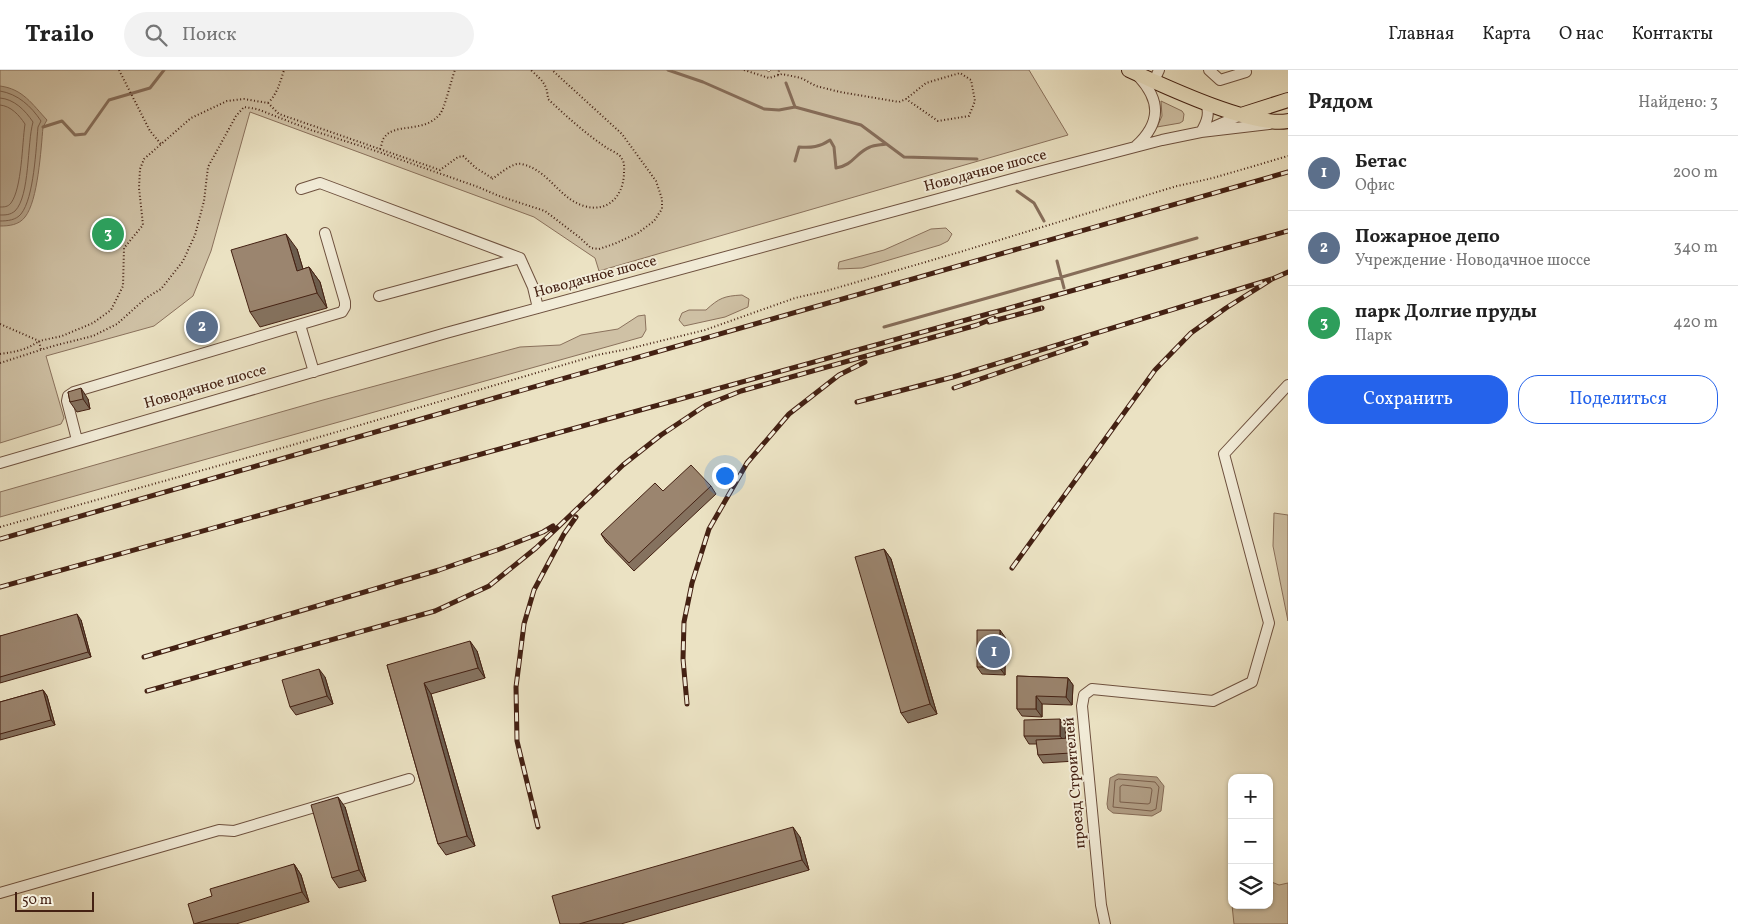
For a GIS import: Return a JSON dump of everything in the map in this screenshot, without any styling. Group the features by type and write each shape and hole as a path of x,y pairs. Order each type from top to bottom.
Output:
{"main road":[{"path":"1132,71 1156,75 1206,102 1241,115"},
{"name":"Новодачное шоссе","path":"1241,115 1288,100"},
{"name":"Новодачное шоссе","path":"1241,115 1259,120 1283,122"}],"street":[{"path":"1209,70 1220,80 1248,71"},
{"path":"1132,71 1151,92 1156,103 1154,122 1145,138 1136,146"},
{"path":"1201,132 1208,117 1206,102"},
{"name":"Новодачное шоссе","path":"1201,132 1241,115"},
{"name":"Новодачное шоссе","path":"0,463 538,308 1136,146 1201,132 1283,122"},
{"path":"301,188 320,183 520,258 533,288 538,308"},
{"path":"76,440 66,402 68,396 74,392 342,312 345,302 325,233"},
{"path":"379,296 520,258"},
{"path":"300,325 314,372"},
{"name":"проезд Строителей","path":"1105,924 1101,905 1082,706 1084,695 1092,689 1213,701 1252,682 1268,623 1224,454 1288,385"},
{"path":"0,893 219,830 234,831 409,779"}],"path":[{"path":"119,70 150,131 161,144"},
{"path":"268,103 274,97 280,85 284,70"},
{"path":"380,149 384,138 392,130 417,128 431,123 441,113 455,70"},
{"path":"0,354 31,347 39,341 62,336 93,323 112,310 123,286 124,248 143,225 139,188 140,170 144,159 191,118 227,101 244,99 268,103 279,114 440,170 458,157 463,156 492,179 515,164 520,163 537,169 546,175 573,202 587,207 601,208 609,205 617,198 623,180 624,166 621,157 576,125 548,99 545,83 531,70"},
{"path":"744,70 769,78 782,74 801,78 816,86 840,92 900,102 926,82 960,73 971,80 975,101 969,116 938,121 906,99"},
{"path":"778,75 779,70"},
{"path":"0,527 289,446 597,355 705,330 795,298 826,291 960,252 1177,186 1213,178 1288,156"},
{"path":"0,324 39,341"},
{"path":"39,341 41,350"}],"shaded area":[{"path":"0,70 766,70 769,72 771,70 1029,70 1068,135 599,271 595,258 534,217 250,112 211,251 193,296 154,326 46,356 64,418 61,424 0,443"},
{"path":"1161,101 1182,111 1184,114 1183,121 1157,127 1162,116"},
{"path":"946,228 952,234 948,241 940,245 862,268 838,269 839,262 884,250 931,229"},
{"path":"742,295 749,299 748,307 725,317 684,326 679,320 682,313 689,310 706,310 722,298"},
{"path":"645,315 646,330 642,337 0,517 0,492 323,400 520,347 560,345 581,335 618,329 638,316"},
{"path":"1274,513 1288,515 1288,621 1273,546"},
{"path":"1273,883 1279,885 1288,883 1288,924 1234,924 1232,909 1273,909"}],"water":[{"path":"0,86 15,90 21,94 47,120 43,127 36,187 29,209 20,222 0,226"},
{"path":"1118,774 1157,777 1164,786 1161,811 1152,816 1113,813 1108,809 1110,778"}],"building":[{"path":"286,234 297,271 309,267 317,293 250,312 231,250"},
{"path":"81,388 83,399 70,402 68,392"},
{"path":"691,465 711,486 629,563 601,534 655,483 663,491"},
{"path":"884,549 930,704 901,713 855,557"},
{"path":"77,614 88,652 0,677 0,636"},
{"path":"977,630 1000,630 999,667 977,667"},
{"path":"470,641 478,668 424,683 467,836 438,844 387,665"},
{"path":"319,669 327,696 290,707 282,680"},
{"path":"1017,676 1068,678 1066,697 1036,696 1036,709 1017,709"},
{"path":"43,690 51,720 0,734 0,702"},
{"path":"1060,719 1060,736 1024,736 1024,720"},
{"path":"1070,738 1071,753 1038,755 1036,740"},
{"path":"338,797 359,870 332,878 311,805"},
{"path":"793,827 802,860 579,924 560,924 552,896"},
{"path":"294,864 302,892 194,924 188,904 212,896 210,889"}],"waterway":[{"path":"43,127 62,121 75,135 85,134 109,100 150,88 164,70"},
{"path":"668,70 703,82 764,109 779,110 795,107 861,125 904,157 977,159"},
{"path":"786,83 795,107"},
{"path":"795,161 799,147 815,146 830,140 834,147 836,168 851,162 861,152 870,147 886,144"},
{"path":"1017,191 1034,203 1044,221"},
{"path":"884,327 1197,238"},
{"path":"1057,261 1064,288"}],"railway":[{"path":"0,539 1288,172"},
{"path":"0,587 1288,231"},
{"path":"1012,568 1155,370 1191,333 1272,279 1288,272"},
{"path":"857,402 953,377 1272,279"},
{"path":"989,322 1042,308"},
{"path":"147,691 435,611 489,586 536,548 623,465 661,435 706,405 741,391 977,325 994,318"},
{"path":"954,388 1086,343"},
{"path":"687,704 683,659 684,622 692,583 709,529 747,463 789,414 839,375 865,362"},
{"path":"538,827 517,741 516,687 524,624 534,590 564,534 576,517"},
{"path":"144,657 439,570 500,549 543,532 553,526"}],"place":[{"name":"парк Долгие пруды","path":"108,234"},
{"name":"Пожарное депо","path":"202,327"},
{"name":"Бетас","path":"994,652"}]}
